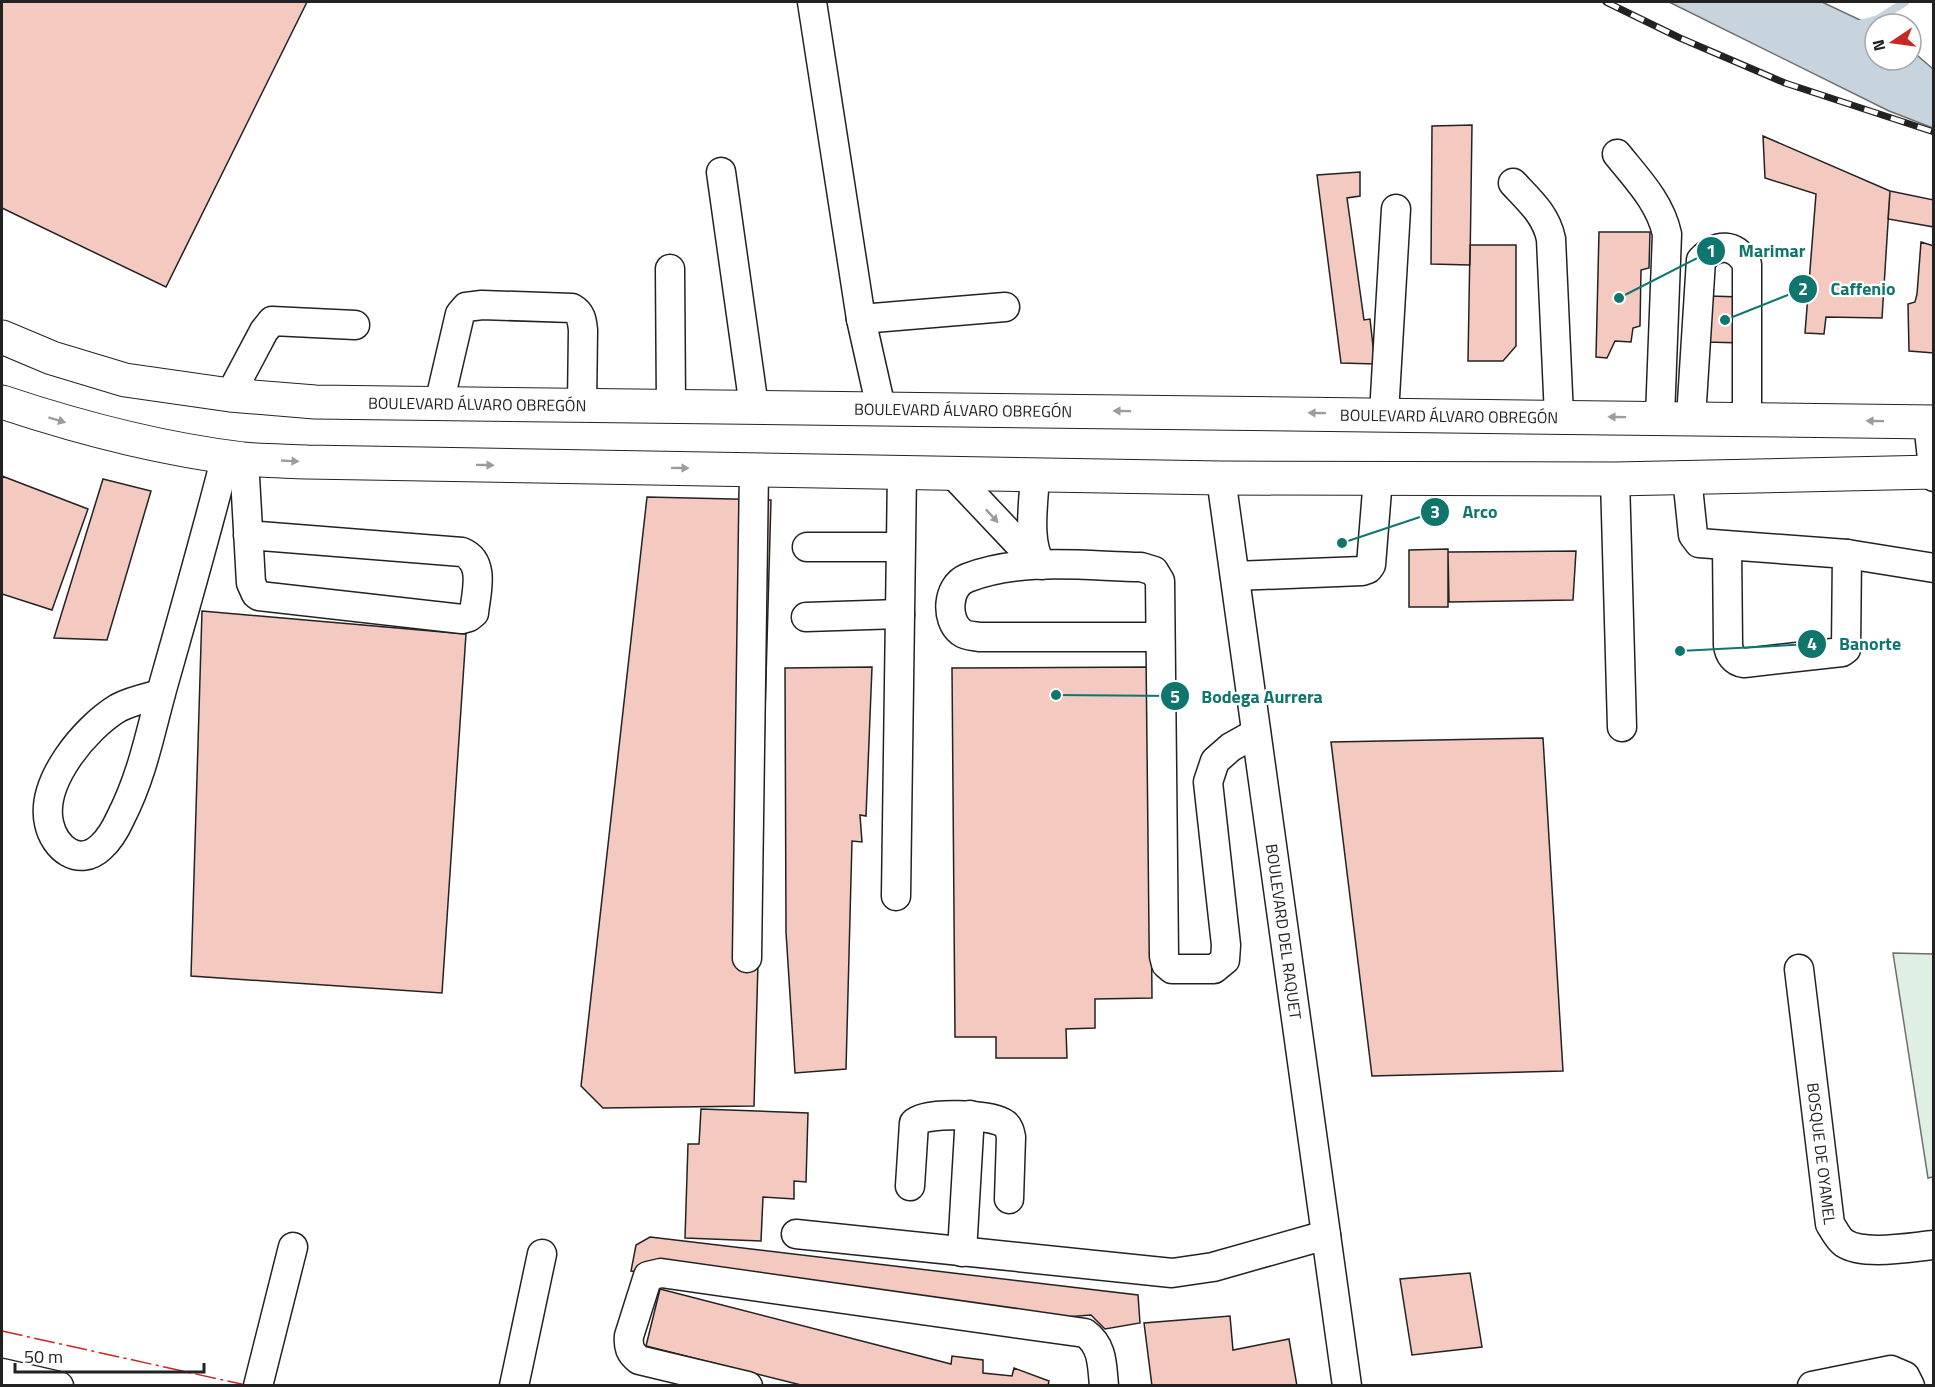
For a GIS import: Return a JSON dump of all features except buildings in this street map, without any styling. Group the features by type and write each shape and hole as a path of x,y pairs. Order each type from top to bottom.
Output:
{"highway":[{"name":"BOULEVARD ÁLVARO OBREGÓN","path":"2,338 52,358 125,380 230,395 315,402 1676,417 1931,422"},
{"path":"2,402 110,435 176,449 235,457 307,462 1221,478 1615,479 1933,474"}],"street":[{"path":"813,2 861,320 881,408"},
{"path":"1617,154 1656,204 1664,218 1667,234 1676,417"},
{"path":"721,172 754,407"},
{"path":"1513,183 1549,227 1559,416"},
{"path":"1384,414 1396,209"},
{"path":"1676,417 1701,260 1709,252 1719,248 1730,248 1741,254 1747,264 1747,418"},
{"path":"670,269 671,406"},
{"path":"439,404 460,315 466,307 482,305 572,308 577,311 584,330 582,405"},
{"path":"861,320 1005,307"},
{"path":"230,395 264,331 272,321 355,325"},
{"path":"1931,422 1933,474"},
{"path":"235,457 248,535 251,583 255,594 462,619 474,613 478,570 471,557 462,552 248,535"},
{"path":"161,694 130,702 94,725 76,745 59,772 50,798 48,822 58,845 72,855 88,855 100,848 113,833 141,774 161,694 235,457"},
{"path":"747,958 754,470"},
{"path":"896,896 902,472"},
{"path":"952,473 1020,545 1032,565"},
{"path":"1032,565 1037,558 1033,537 1035,475"},
{"path":"1687,477 1695,538 1702,544 1847,554 1934,568"},
{"name":"BOULEVARD DEL RAQUET","path":"1221,478 1347,1386"},
{"path":"1235,576 1368,569 1371,565 1378,478"},
{"path":"1615,479 1622,727"},
{"path":"1727,546 1728,645 1731,656 1739,663 1842,652 1846,649 1847,554"},
{"path":"807,548 900,547"},
{"path":"1160,637 979,638 962,633 952,622 950,602 953,590 963,580 1032,565 1141,567 1154,571 1160,581 1164,956 1172,969 1214,969 1225,960 1226,945 1208,782 1215,761 1231,747 1256,733"},
{"path":"806,617 900,614"},
{"name":"BOSQUE DE OYAMEL","path":"1799,969 1830,1224 1843,1242 1852,1246 1875,1250 1934,1245"},
{"path":"962,1252 970,1115"},
{"path":"910,1186 914,1123 920,1118 970,1115 1003,1122 1010,1130 1009,1199"},
{"path":"796,1234 1172,1274 1213,1267 1326,1235"},
{"path":"258,1386 293,1247"},
{"path":"514,1386 542,1254"},
{"path":"748,1386 639,1360 633,1355 628,1343 629,1336 648,1276 661,1273 1085,1333 1096,1342 1100,1351 1104,1386"},
{"path":"1812,1386 1891,1370 1905,1376 1910,1386"},
{"path":"2,1373 59,1386"}],"green space":[{"path":"1893,953 1933,954 1933,1177 1928,1178"}],"shaded area":[{"path":"1669,2 1822,2 1863,21 1863,72 1923,72 1923,60 1933,69 1933,128 1889,111"}],"waterway":[{"path":"1856,25 1878,19 1905,2"}],"railway":[{"path":"1606,2 1680,38 1785,83 1934,132"}],"power":[{"path":"2,1331 250,1386"}],"place":[{"name":"Marimar","path":"1619,298"},
{"name":"Caffenio","path":"1725,320"},
{"name":"Arco","path":"1342,543"},
{"name":"Banorte","path":"1680,651"},
{"name":"Bodega Aurrera","path":"1056,695"}]}
